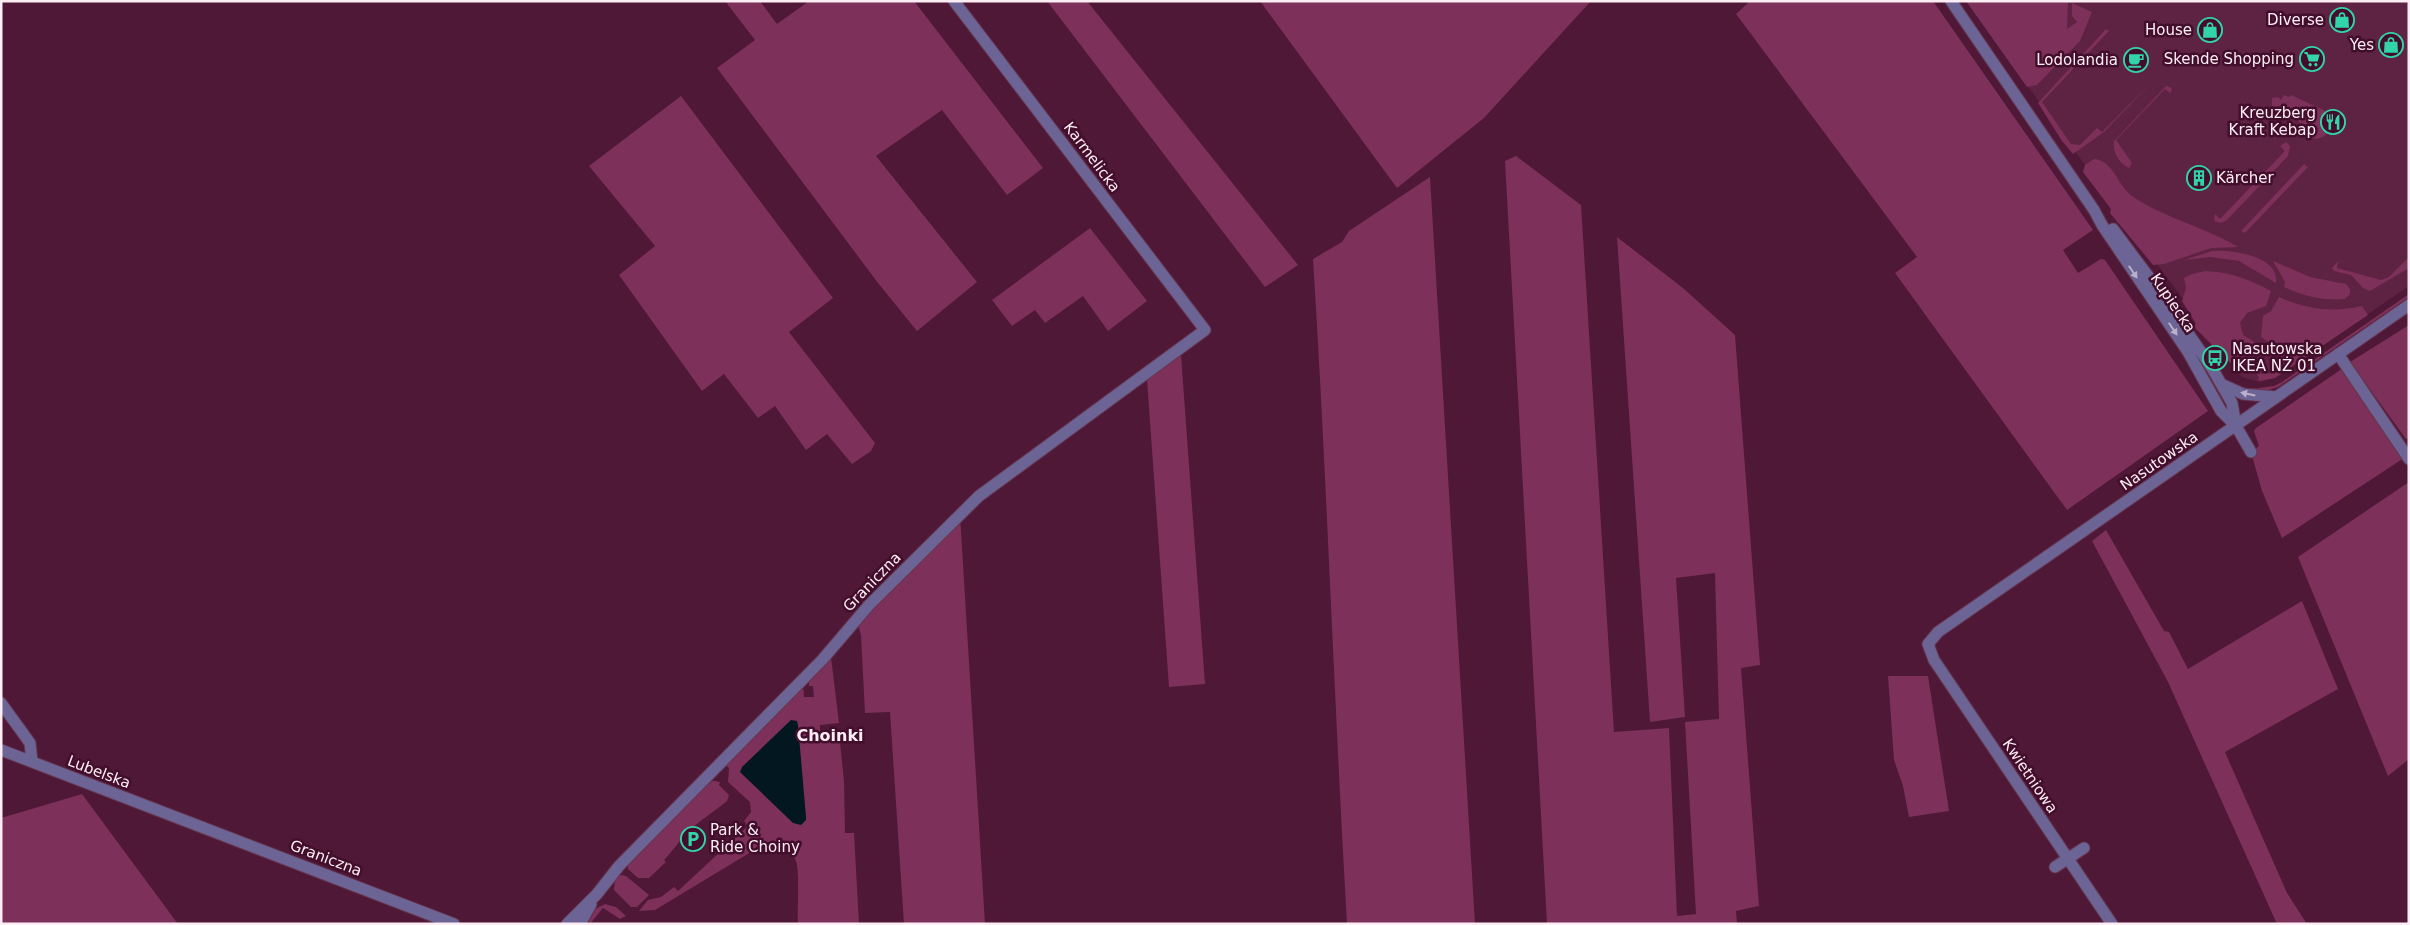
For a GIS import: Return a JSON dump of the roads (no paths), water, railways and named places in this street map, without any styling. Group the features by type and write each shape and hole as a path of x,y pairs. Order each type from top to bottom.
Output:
{"street":[{"name":"Karmelicka","path":"954,1 1205,330"},
{"name":"Kupiecka","path":"1951,1 2094,210 2102,225 2188,352 2221,411 2236,426"},
{"name":"Kupiecka","path":"2094,210 2107,221 2140,264 2222,384 2233,407 2236,426"},
{"name":"Nasutowska","path":"1928,644 1938,632 2409,305"},
{"name":"Graniczna","path":"567,924 596,894 619,866 822,660 869,605 960,513 1057,438 1205,330"},
{"path":"2338,354 2409,459"},
{"path":"2222,384 2243,394 2276,398"},
{"path":"2236,426 2251,452"},
{"name":"Kwietniowa","path":"1928,644 1934,660 2112,924"},
{"path":"1,703 30,743 33,754 32,762"},
{"name":"Lubelska","path":"1,750 187,821"},
{"name":"Graniczna","path":"187,821 454,924"},
{"path":"2055,867 2084,848"},
{"name":"Graniczna","path":"580,924 596,894"}],"water":[{"path":"791,720 797,721 798,725 806,817 806,820 801,825 793,823 740,772 742,767"}],"place":[{"name":"Diverse","path":"2342,20"},
{"name":"House","path":"2210,30"},
{"name":"Yes","path":"2391,45"},
{"name":"Skende Shopping","path":"2312,59"},
{"name":"Lodolandia","path":"2136,60"},
{"name":"Kreuzberg Kraft Kebap","path":"2333,122"},
{"name":"Kärcher","path":"2199,178"},
{"name":"Nasutowska IKEA NŻ 01","path":"2215,358"},
{"name":"Park & Ride Choiny","path":"693,839"}],"district":[{"name":"Choinki","path":"830,735"}]}
